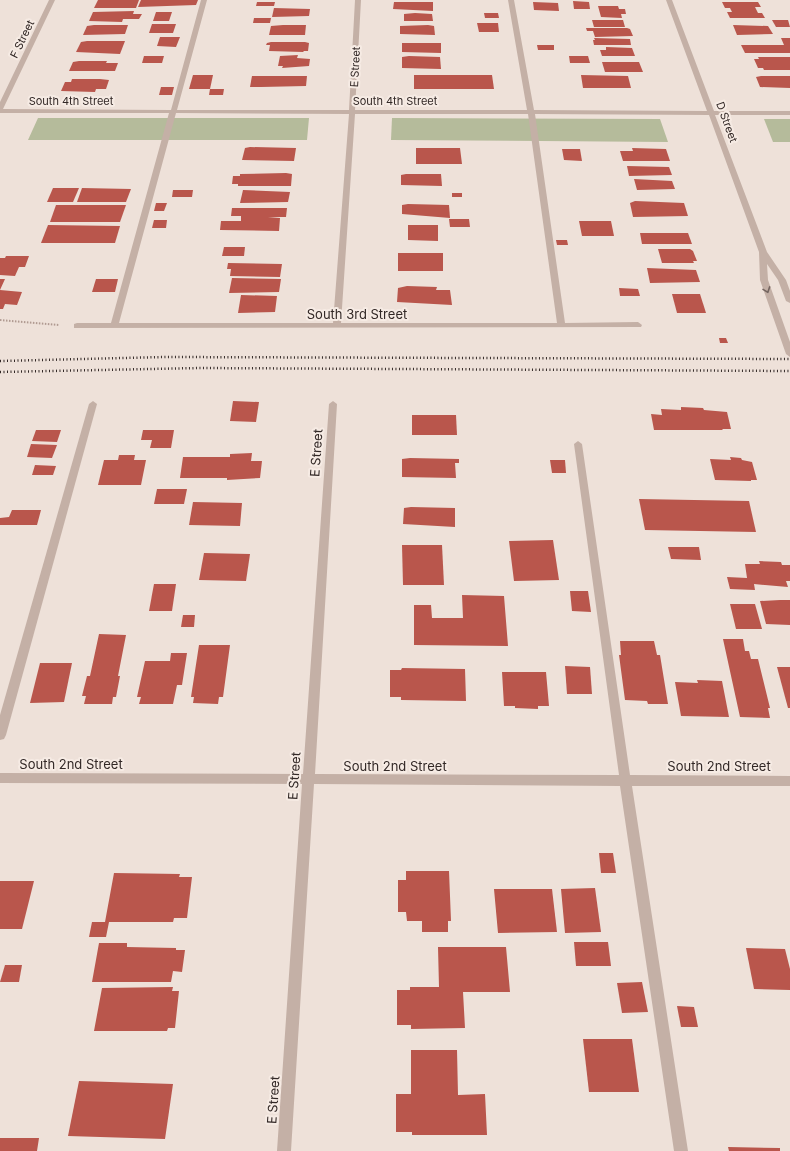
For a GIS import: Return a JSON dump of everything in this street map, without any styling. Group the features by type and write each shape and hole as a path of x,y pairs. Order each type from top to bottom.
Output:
{"street":[{"name":"F Street","path":"0,110 52,0"},
{"path":"114,326 204,0"},
{"name":"E Street","path":"337,326 358,0"},
{"path":"511,0 531,112 561,325"},
{"name":"D Street","path":"669,0 763,252 782,280 790,302"},
{"name":"South 4th Street","path":"0,110 790,113"},
{"name":"D Street","path":"763,252 764,280 790,354"},
{"name":"South 3rd Street","path":"77,326 638,325"},
{"path":"0,735 93,404"},
{"name":"E Street","path":"284,1151 307,780 333,404"},
{"path":"578,444 625,780 681,1151"},
{"name":"South 2nd Street","path":"0,778 790,781"}],"path":[{"path":"0,320 77,326"}],"green space":[{"path":"38,118 309,118 307,140 28,140"},
{"path":"392,118 660,119 668,142 391,140"},
{"path":"764,119 790,119 790,142 773,142"}],"building":[{"path":"98,0 139,0 136,8 94,8"},
{"path":"141,0 198,0 196,5 138,7"},
{"path":"573,1 589,2 590,9 574,9"},
{"path":"257,2 275,2 274,6 256,6"},
{"path":"394,2 433,2 433,11 393,9"},
{"path":"533,2 558,3 559,11 534,10"},
{"path":"722,2 758,2 761,7 755,7 758,13 762,13 765,18 730,18 727,12 732,12 730,8 725,8"},
{"path":"598,6 618,6 619,9 625,9 626,14 621,14 622,18 601,17"},
{"path":"274,8 310,9 309,16 272,17"},
{"path":"134,11 133,14 142,14 139,19 123,19 122,22 89,21 93,12"},
{"path":"156,12 172,12 169,21 153,21"},
{"path":"484,13 498,13 499,18 485,18"},
{"path":"404,14 432,14 433,21 404,21"},
{"path":"254,18 271,18 270,23 253,23"},
{"path":"592,20 623,20 625,27 594,27"},
{"path":"772,20 788,20 790,27 776,27"},
{"path":"477,23 498,23 499,32 479,32"},
{"path":"152,24 176,24 173,33 149,33"},
{"path":"128,25 125,34 83,35 87,26"},
{"path":"306,25 305,35 269,35 271,26"},
{"path":"733,25 768,26 773,34 737,35"},
{"path":"400,26 434,26 435,35 400,34"},
{"path":"586,28 627,28 630,29 633,36 595,37 593,31 587,31"},
{"path":"160,37 180,37 176,47 157,46"},
{"path":"594,38 630,39 631,45 594,45"},
{"path":"781,38 790,38 790,53 745,53 741,45 784,45"},
{"path":"125,41 120,54 76,52 81,42"},
{"path":"305,42 309,43 308,51 269,51 270,45 266,45 267,43"},
{"path":"402,43 441,43 441,53 402,52"},
{"path":"537,45 554,45 554,50 538,50"},
{"path":"606,47 632,48 635,56 602,56 600,50 606,50"},
{"path":"298,55 297,58 310,59 309,66 282,68 283,66 278,66 280,56"},
{"path":"144,56 164,56 162,63 142,63"},
{"path":"569,56 588,56 590,63 570,63"},
{"path":"402,57 440,57 441,69 402,68"},
{"path":"758,57 790,57 790,70 764,70 763,68 758,68 754,59 759,59"},
{"path":"107,61 106,63 118,63 115,71 69,71 73,62"},
{"path":"602,62 639,62 643,72 605,72"},
{"path":"193,75 213,75 210,89 189,89"},
{"path":"414,75 492,75 494,89 414,89"},
{"path":"581,75 628,76 631,88 583,88"},
{"path":"252,76 307,76 306,86 250,87"},
{"path":"790,76 790,88 760,87 756,77"},
{"path":"72,79 109,80 106,89 96,89 95,92 61,91 65,82 71,82"},
{"path":"161,87 174,87 172,95 159,95"},
{"path":"210,89 224,89 223,95 209,95"},
{"path":"245,148 296,148 294,161 242,160"},
{"path":"416,148 460,148 462,164 416,164"},
{"path":"632,148 666,149 670,161 623,161 620,151 633,151"},
{"path":"562,149 580,149 582,161 564,160"},
{"path":"627,166 669,167 672,175 629,176"},
{"path":"240,174 292,174 291,186 238,186 238,184 232,184 233,176 240,176"},
{"path":"441,174 442,186 401,185 401,175"},
{"path":"634,179 672,181 675,189 637,190"},
{"path":"53,188 79,188 73,202 47,202"},
{"path":"82,188 131,189 126,202 77,202"},
{"path":"173,190 193,190 192,197 172,197"},
{"path":"243,190 290,192 288,202 240,203"},
{"path":"452,193 462,193 462,197 452,197"},
{"path":"635,201 684,203 688,216 633,217 630,203"},
{"path":"156,203 167,203 164,211 154,211"},
{"path":"56,205 126,205 120,222 50,222"},
{"path":"402,205 449,205 450,218 402,214"},
{"path":"232,208 287,208 286,217 268,217 280,218 279,231 220,230 221,221 241,221 241,216 231,216"},
{"path":"449,219 469,219 470,227 450,227"},
{"path":"154,220 167,220 166,228 152,228"},
{"path":"579,221 611,221 614,236 582,236"},
{"path":"48,225 120,226 115,243 41,243"},
{"path":"408,225 438,225 438,241 408,240"},
{"path":"640,233 688,233 692,244 642,244"},
{"path":"556,240 567,240 568,245 557,245"},
{"path":"224,247 245,247 244,256 222,256"},
{"path":"658,249 690,249 693,251 697,261 693,261 694,263 662,263"},
{"path":"398,253 443,253 443,271 398,271"},
{"path":"6,256 29,256 25,267 19,267 15,276 0,275 0,258 5,258"},
{"path":"228,263 282,264 280,277 230,276 231,269 227,269"},
{"path":"647,268 696,270 700,282 650,283"},
{"path":"232,278 281,279 279,292 229,293"},
{"path":"0,279 5,279 0,290"},
{"path":"96,279 118,279 115,292 92,292"},
{"path":"407,286 437,287 436,290 450,290 452,305 397,302 398,288"},
{"path":"619,288 638,289 640,296 620,296"},
{"path":"0,290 22,292 17,305 5,304 3,309 0,309"},
{"path":"672,294 700,294 706,313 677,313"},
{"path":"241,295 277,296 275,312 238,313"},
{"path":"719,338 726,338 728,343 720,343"},
{"path":"233,401 259,402 256,422 230,421"},
{"path":"681,407 703,408 704,410 727,412 731,429 654,430 651,414 662,415 661,409 681,410"},
{"path":"412,415 456,415 457,435 412,435"},
{"path":"36,430 61,430 57,442 32,441"},
{"path":"143,430 174,430 171,448 150,448 152,440 141,440"},
{"path":"31,444 57,445 52,458 27,457"},
{"path":"252,453 251,461 262,461 260,478 227,480 227,478 180,478 183,457 230,457 230,454"},
{"path":"119,455 135,455 134,460 146,460 141,485 98,485 104,460 118,460"},
{"path":"730,457 741,458 742,460 752,462 757,480 715,480 710,459 731,460"},
{"path":"402,459 459,459 459,463 455,463 456,478 402,477"},
{"path":"550,460 565,460 566,473 552,473"},
{"path":"35,465 56,466 53,475 32,475"},
{"path":"157,489 187,489 184,504 154,504"},
{"path":"639,499 749,501 756,532 645,530"},
{"path":"193,502 242,503 240,526 189,525"},
{"path":"404,508 455,508 455,527 403,524"},
{"path":"12,510 41,510 37,525 0,525 0,518 9,517"},
{"path":"553,540 559,580 514,581 509,541"},
{"path":"402,545 442,545 444,585 403,585"},
{"path":"668,547 699,547 701,560 671,559"},
{"path":"204,553 250,554 246,581 199,580"},
{"path":"759,561 781,562 782,565 790,565 790,581 786,581 788,587 754,584 755,590 730,589 727,577 747,578 745,564 760,564"},
{"path":"154,584 176,584 172,611 149,611"},
{"path":"570,591 588,591 591,612 572,611"},
{"path":"462,595 504,596 508,646 414,645 414,605 431,605 432,618 463,618"},
{"path":"790,600 790,625 766,624 760,601"},
{"path":"730,604 755,604 762,629 736,629"},
{"path":"183,615 195,615 194,627 181,627"},
{"path":"99,634 126,635 118,676 120,676 116,697 113,697 112,704 84,704 86,696 82,696 87,676 90,676"},
{"path":"723,639 743,639 745,651 749,651 751,659 758,659 770,708 768,708 770,718 740,717"},
{"path":"620,641 654,641 657,655 660,655 668,704 648,704 647,701 625,700 619,655 621,655"},
{"path":"199,645 230,645 223,697 219,697 218,704 193,703 194,697 191,697"},
{"path":"171,653 187,653 182,685 177,685 173,704 139,704 141,697 137,697 145,661 170,661"},
{"path":"40,663 72,663 64,702 30,703"},
{"path":"565,666 590,667 592,694 567,694"},
{"path":"777,667 790,667 790,708 788,708"},
{"path":"402,668 465,669 466,701 401,700 401,697 390,697 390,670 401,670"},
{"path":"502,672 546,672 549,706 538,706 538,709 504,706"},
{"path":"697,680 722,681 729,717 681,716 675,682 698,683"},
{"path":"599,853 613,853 616,873 601,873"},
{"path":"406,871 449,871 451,921 448,921 448,932 422,932 422,921 407,921 406,912 398,912 398,880 406,880"},
{"path":"114,873 180,874 179,877 192,877 187,918 174,918 173,922 109,922 106,937 89,937 92,922 105,922"},
{"path":"0,881 34,881 22,929 0,929"},
{"path":"595,888 601,932 565,933 561,889"},
{"path":"494,889 552,889 557,932 498,933"},
{"path":"574,942 608,942 611,966 576,966"},
{"path":"99,943 127,943 127,947 176,948 176,950 185,950 182,972 173,971 171,982 92,982"},
{"path":"438,947 506,947 510,992 463,992 465,1028 411,1029 411,1025 397,1025 397,990 410,990 410,987 439,987"},
{"path":"746,948 785,949 790,969 790,990 754,989"},
{"path":"5,965 22,965 19,982 0,982"},
{"path":"642,982 648,1012 622,1013 617,983"},
{"path":"173,987 172,991 179,991 175,1028 168,1028 167,1031 94,1031 102,988"},
{"path":"677,1006 694,1007 698,1027 681,1027"},
{"path":"583,1039 632,1039 639,1092 589,1092"},
{"path":"411,1050 457,1050 458,1095 485,1094 487,1135 412,1135 412,1132 396,1132 396,1094 411,1094"},
{"path":"79,1081 173,1084 165,1139 68,1136"},
{"path":"0,1138 39,1138 37,1151 0,1151"},
{"path":"728,1147 780,1148 780,1151 729,1151"}],"railway":[{"path":"0,361 165,357 790,359"},
{"path":"0,372 200,368 790,371"}]}
